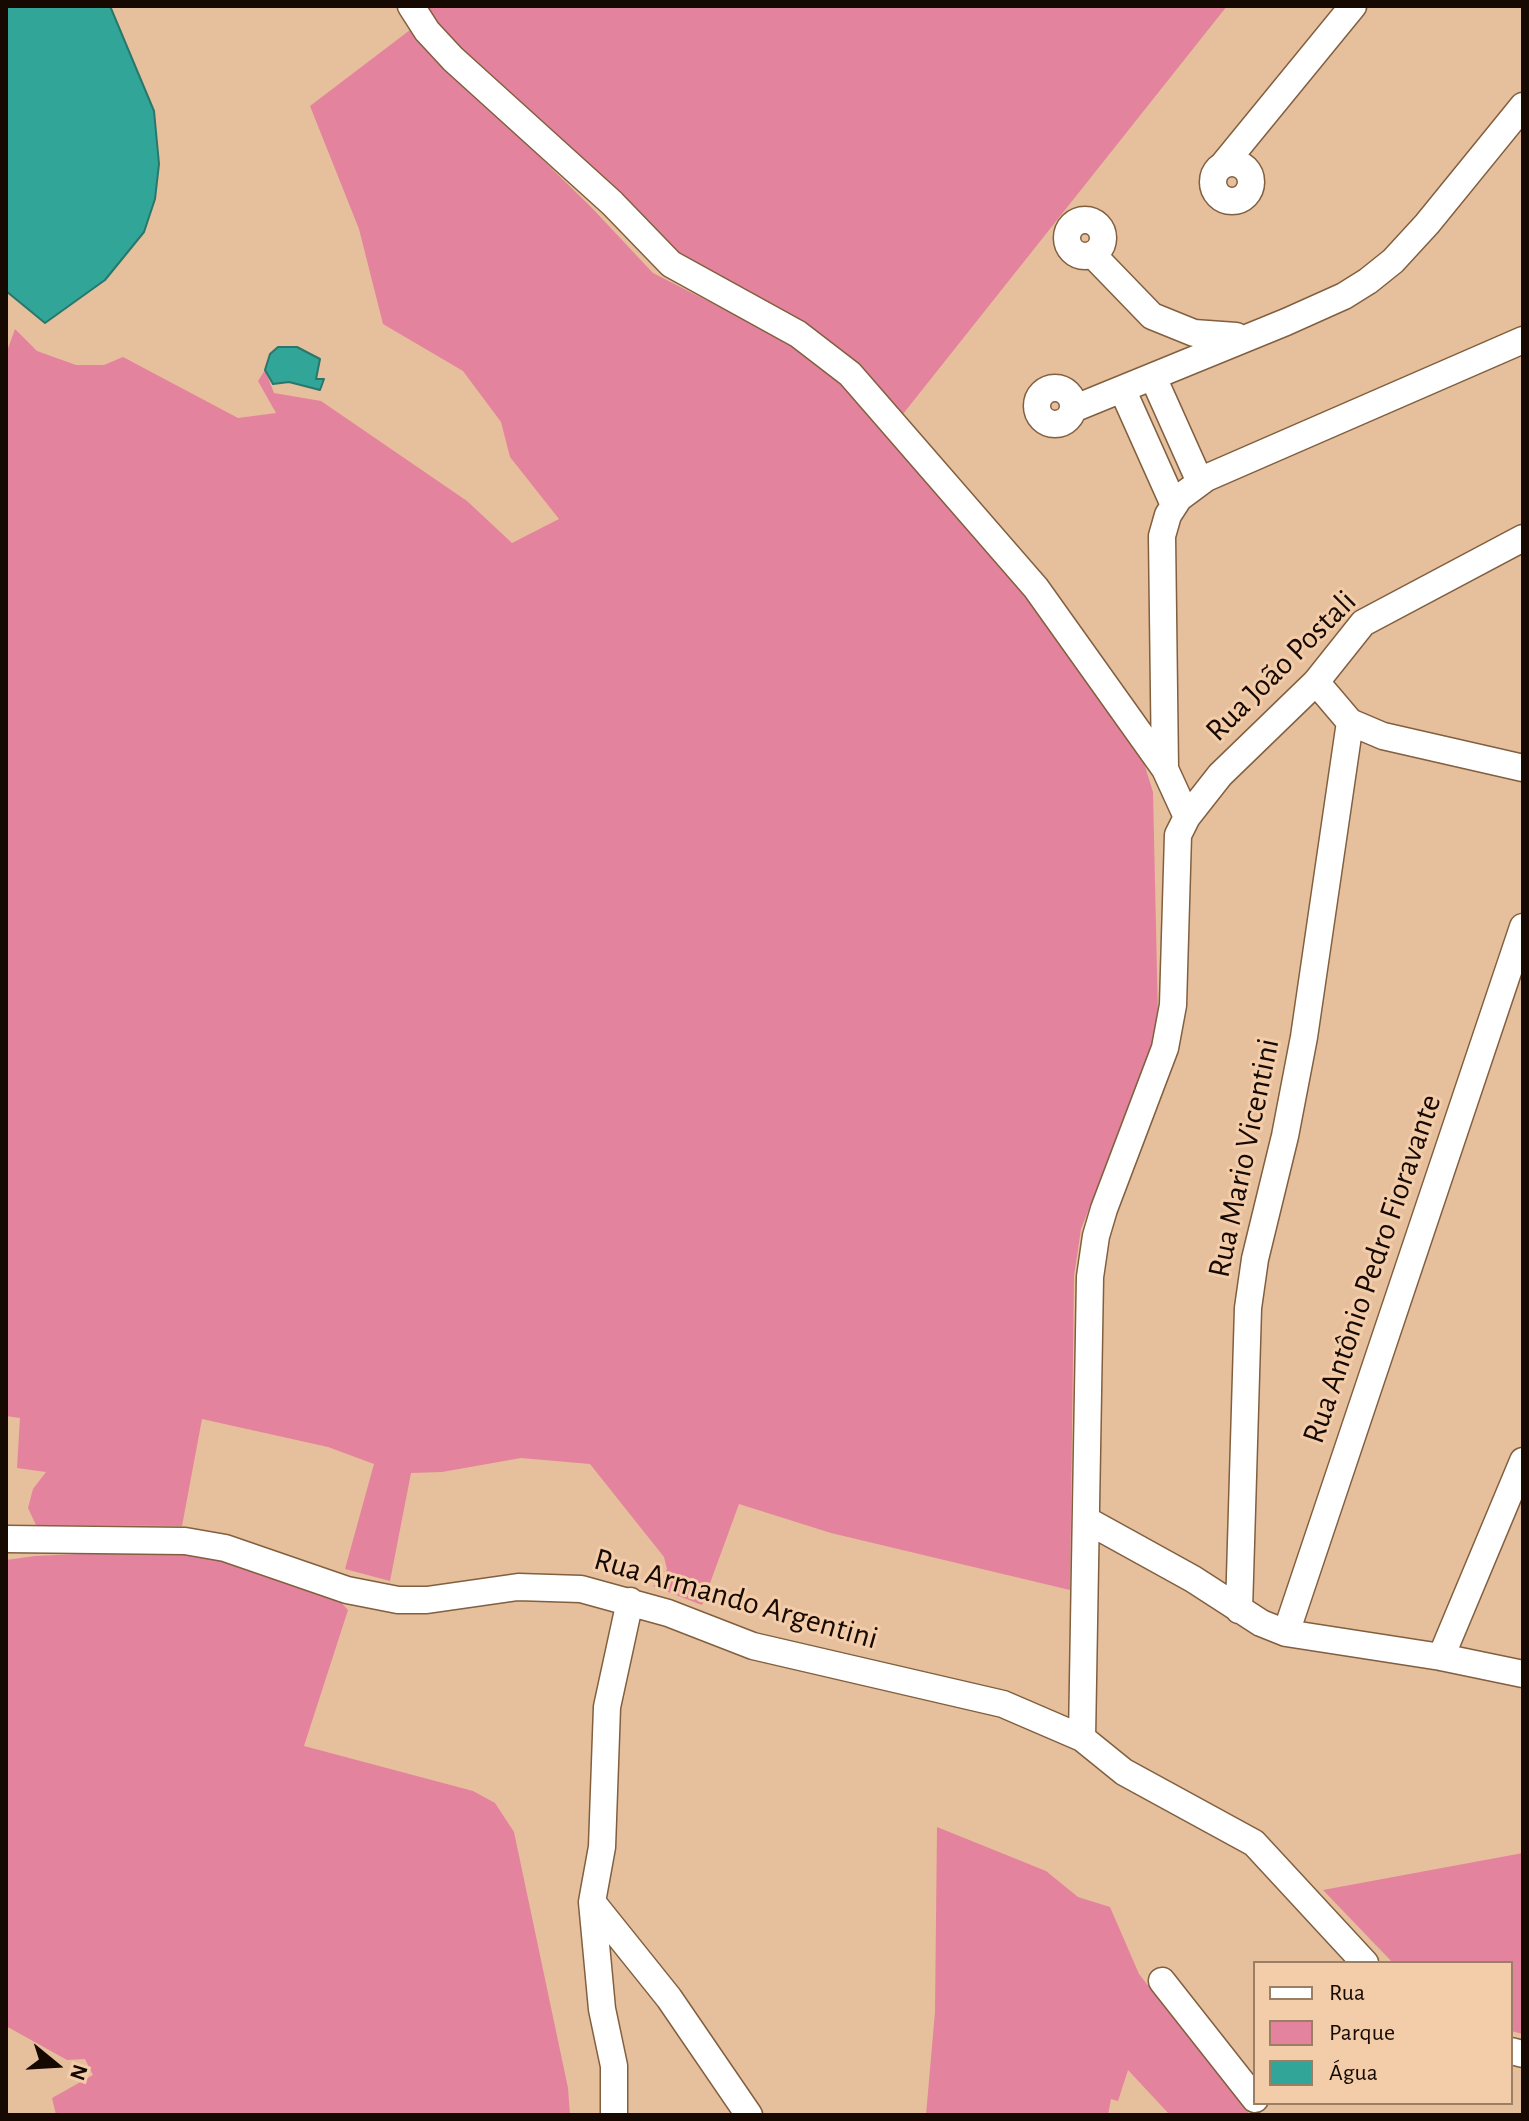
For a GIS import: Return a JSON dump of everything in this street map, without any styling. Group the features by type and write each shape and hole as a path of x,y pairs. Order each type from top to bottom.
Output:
{"street":[{"path":"411,6 427,31 453,59 612,203 671,264 798,334 850,374 1006,550 1165,769 1187,817 1178,835 1173,1005 1165,1048 1096,1236 1090,1277 1082,1738"},
{"path":"1223,165 1353,6"},
{"path":"1073,409 1123,391 1344,296 1393,261 1523,106"},
{"path":"1093,255 1171,333 1174,357 1160,374"},
{"path":"1152,316 1194,333 1247,336"},
{"path":"1165,769 1161,558 1162,536 1174,505 1200,482 1523,340"},
{"path":"1160,374 1200,482"},
{"path":"1123,391 1174,505"},
{"name":"Rua João Postali","path":"1187,817 1220,775 1316,682 1363,623 1518,546"},
{"path":"1316,682 1350,722 1383,736 1523,768"},
{"name":"Rua Mario Vicentini","path":"1239,1610 1248,1308 1255,1259 1285,1136 1304,1037 1350,722"},
{"name":"Rua Antônio Pedro Fioravante","path":"1286,1633 1516,964 1523,927"},
{"path":"1441,1657 1523,1461"},
{"path":"1088,1521 1193,1579 1239,1610 1286,1633 1441,1657 1523,1674"},
{"name":"Rua Armando Argentini","path":"6,1539 185,1541 225,1548 347,1590 398,1600 427,1600 518,1587 581,1589 630,1601 753,1646 1003,1704 1046,1719 1082,1738 1124,1772 1254,1843 1363,1961"},
{"path":"614,2115 614,2066 602,2009 592,1902 602,1847 607,1707 630,1601"},
{"path":"1046,1719 1083,1689"},
{"path":"592,1902 669,1998 749,2115"},
{"path":"1162,1981 1253,2096"}],"green space":[{"path":"421,6 1227,6 899,419 687,262 468,64"},
{"path":"410,30 591,207 653,273 806,351 838,380 1004,568 1143,760 1153,792 1158,1018 1155,1041 1081,1229 1074,1276 1070,1590 831,1533 739,1504 702,1605 653,1586 661,1582 667,1569 664,1557 590,1464 521,1458 442,1472 411,1473 390,1581 345,1569 374,1464 328,1447 202,1419 182,1526 36,1525 28,1508 33,1489 46,1472 17,1468 20,1418 6,1416 6,354 15,329 37,351 76,365 104,365 123,357 238,418 276,413 258,381 265,370 274,393 321,401 467,501 512,543 559,519 510,457 501,422 463,371 383,324 359,229 310,106"},
{"path":"166,1550 215,1554 335,1596 348,1610 304,1746 473,1791 495,1803 514,1832 568,2088 570,2115 56,2115 52,2098 93,2075 85,2059 67,2060 6,2026 6,1560"},
{"path":"937,1827 1046,1871 1078,1897 1110,1907 1139,1974 1250,2115 1170,2115 1128,2070 1118,2101 1111,2099 1108,2115 926,2115 935,2012"},
{"path":"1523,1853 1523,2034 1513,2032 1513,1961 1391,1961 1323,1890"}],"water":[{"path":"6,6 110,6 154,111 159,164 155,199 144,232 105,280 45,323 6,291"},
{"path":"278,347 297,347 320,359 316,379 324,379 320,390 289,382 273,384 265,370 270,354"}]}
